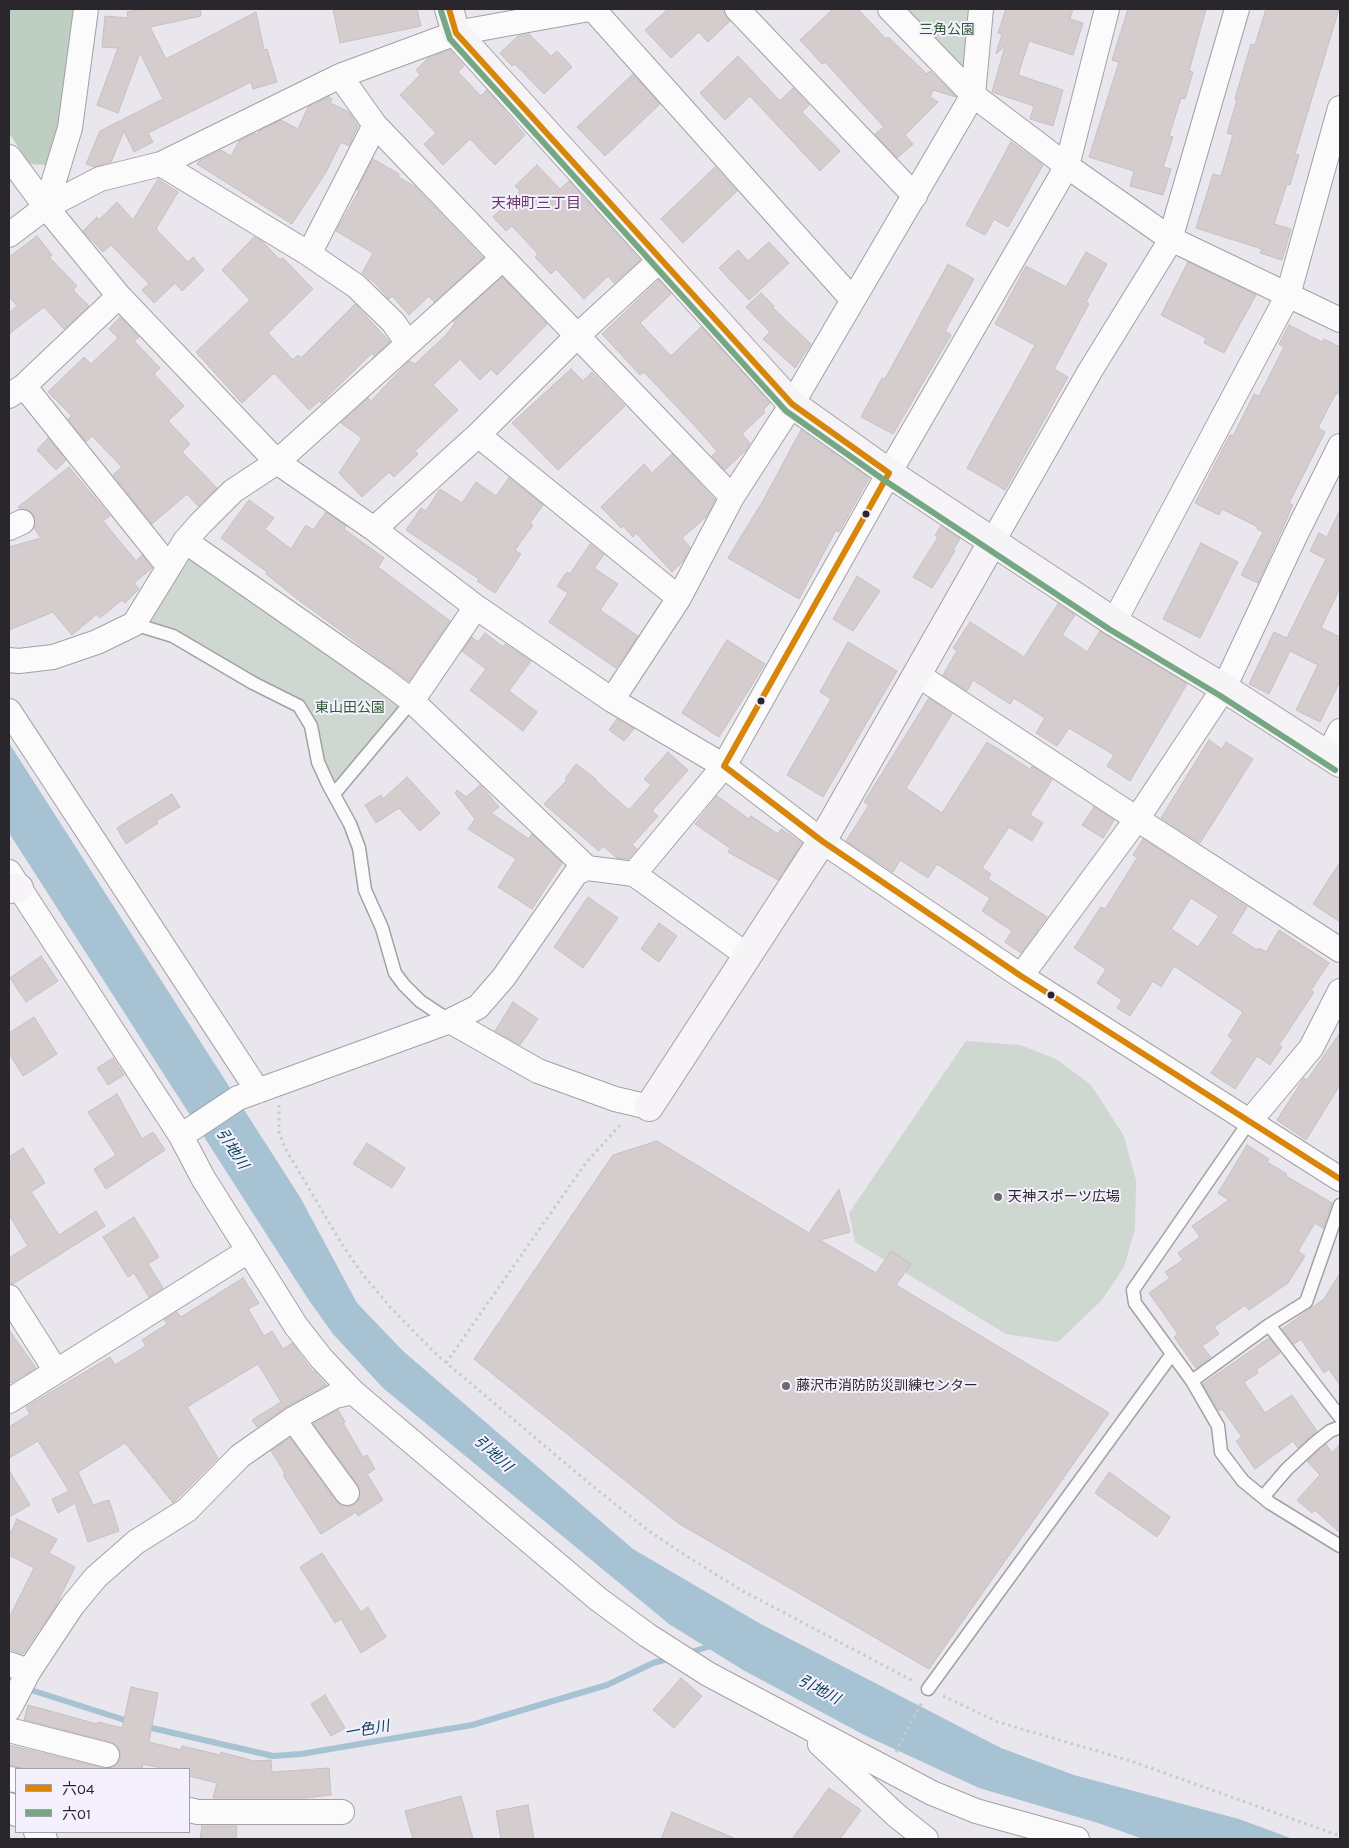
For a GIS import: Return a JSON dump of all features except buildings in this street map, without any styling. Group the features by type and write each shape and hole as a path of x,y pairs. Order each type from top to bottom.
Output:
{"street":[{"path":"46,207 70,128 86,9"},
{"path":"9,235 46,207 100,178 161,164 453,21 588,9"},
{"path":"593,9 852,299"},
{"path":"737,9 915,196"},
{"path":"890,9 973,95 1067,166 1171,239 1340,320"},
{"path":"612,700 679,598 732,497 792,404 973,95 981,9"},
{"path":"634,874 724,766 889,473 1067,166 1107,9"},
{"path":"450,1021 538,1070 575,1086 645,1106 748,956 822,841 1090,372 1171,239 1237,9"},
{"path":"453,21 661,259 792,404 889,473 1114,622 1224,688 1334,759 1340,731"},
{"path":"340,76 375,125 732,497"},
{"path":"1114,622 1288,295 1340,108"},
{"path":"309,254 375,125"},
{"path":"9,157 46,207 119,296 277,462 374,529 476,607 612,700 724,766 822,841 1021,976 1340,1179"},
{"path":"161,164 309,254 356,286 393,322 407,342"},
{"path":"9,660 19,661 54,657 98,642 134,624 185,542 233,491 277,462 407,342 502,258"},
{"path":"374,529 478,435 577,336 661,259"},
{"path":"119,296 16,391 168,567"},
{"path":"478,435 679,598"},
{"path":"1021,976 1136,819 1224,688 1296,534 1340,446"},
{"path":"185,542 412,701 587,868"},
{"path":"412,701 476,607"},
{"path":"918,675 1136,819 1340,950"},
{"path":"9,710 258,1091"},
{"path":"187,1132 258,1091 450,1021 478,1007 504,977 576,873 587,868 634,874 748,956"},
{"path":"12,883 187,1132 204,1178 296,1326 321,1358 353,1392 598,1600 692,1664 798,1723 932,1793 976,1811 1077,1839"},
{"path":"1249,1122 1311,1048 1340,992"},
{"path":"9,1400 248,1251"},
{"path":"12,1307 56,1371"},
{"path":"12,1701 19,1667 96,1577 136,1542 187,1510 240,1456 294,1419 334,1396 353,1392"},
{"path":"294,1419 347,1493"},
{"path":"798,1723 860,1782 926,1839"},
{"path":"9,1730 106,1755"},
{"path":"190,1810 198,1812 342,1812"}],"lane":[{"path":"134,624 173,636 253,683 299,706 311,726 318,762 350,824 359,848 365,890 382,928 396,973 404,985 420,1001 450,1021"},
{"path":"334,794 412,701"},
{"path":"1249,1122 1133,1290 1135,1303 1192,1381 1218,1426 1221,1452 1244,1481 1263,1497 1340,1546"},
{"path":"1192,1381 1269,1325 1306,1302 1340,1205"},
{"path":"1269,1325 1340,1417"},
{"path":"926,1694 1172,1354"},
{"path":"1263,1497 1287,1469 1315,1443 1330,1431 1340,1427"}],"path":[{"path":"258,1091 285,1148 343,1246 364,1276 391,1308 446,1363 584,1479 677,1550 741,1590 926,1694 998,1722 1131,1761 1340,1836"},
{"path":"446,1363 585,1164 614,1130 645,1106"},
{"path":"892,1759 926,1694"}],"green space":[{"path":"9,9 76,9 68,114 46,165 29,164 9,133"},
{"name":"三角公園","path":"899,9 971,9 964,80"},
{"name":"東山田公園","path":"185,541 412,701 334,794 305,714 204,654 134,624"},
{"name":"天神スポーツ広場","path":"966,1041 1020,1045 1056,1059 1091,1085 1124,1136 1136,1180 1135,1229 1124,1267 1102,1300 1058,1342 1006,1334 855,1242 849,1213"}],"water":[{"name":"引地川","path":"9,743 300,1197 357,1303 403,1351 633,1549 759,1623 1001,1748 1074,1775 1239,1819 1293,1839 1143,1839 1098,1823 979,1788 866,1736 743,1670 669,1624 383,1388 333,1334 308,1299 9,833"}],"waterway":[{"name":"一色川","path":"688,1653 714,1645"},
{"name":"一色川","path":"143,1726 273,1756 301,1754 472,1725 607,1685 653,1663 671,1658"},
{"name":"一色川","path":"9,1683 131,1722"}],"transit line":[{"name":"六04","path":"449,9 456,33 792,404 889,473 724,766 822,841 1021,976 1340,1179"},
{"name":"六01","path":"441,11 450,39 786,411 884,480 1109,629 1219,695 1335,770"}],"place":[{"name":"天神スポーツ広場","path":"998,1197"},
{"name":"藤沢市消防防災訓練センター","path":"786,1386"}],"district":[{"name":"天神町三丁目","path":"536,204"}]}
